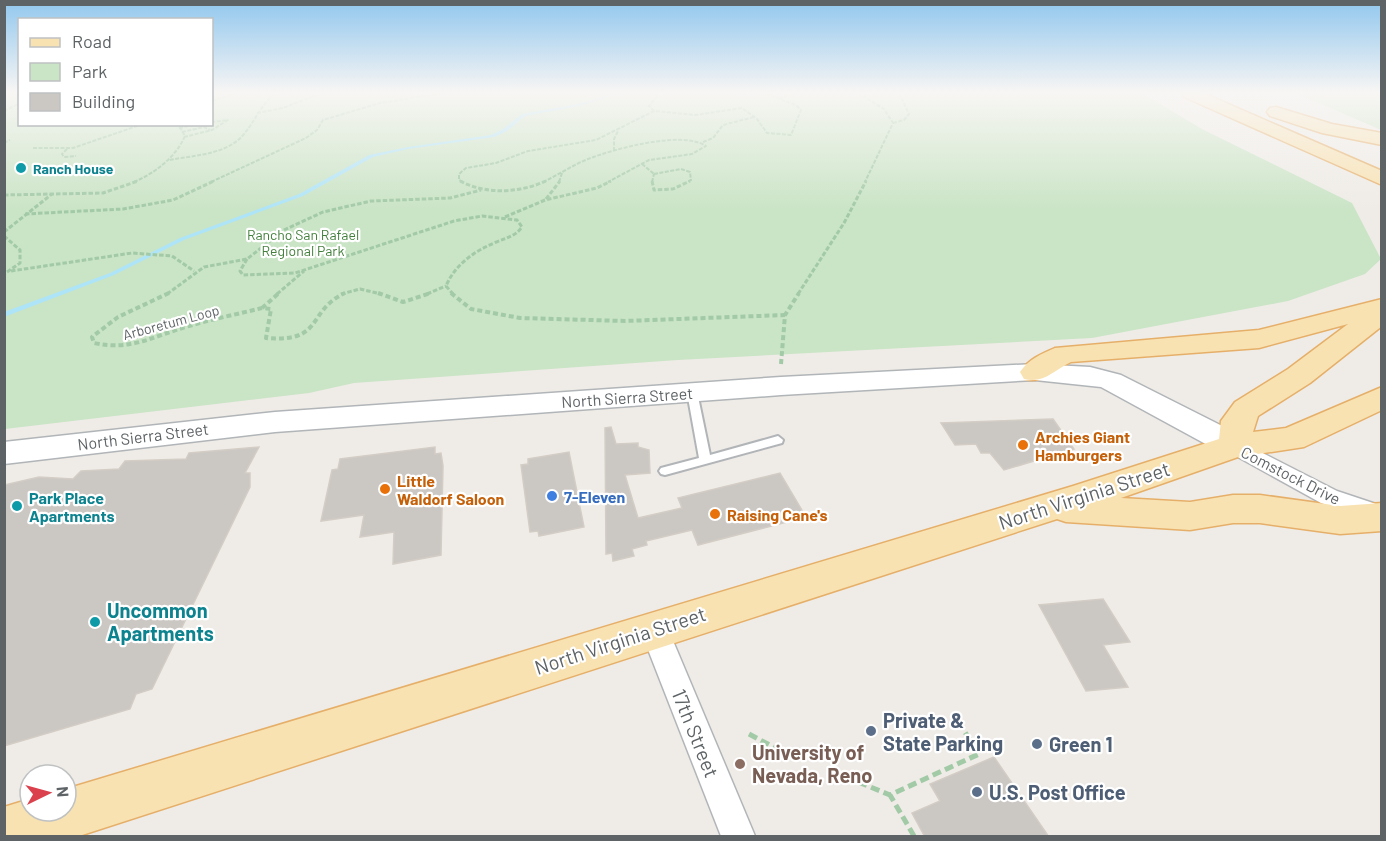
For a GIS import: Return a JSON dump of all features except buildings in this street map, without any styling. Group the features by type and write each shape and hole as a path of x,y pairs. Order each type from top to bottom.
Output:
{"main road":[{"path":"1278,132 1382,179"},
{"path":"1316,132 1382,161"},
{"path":"1346,132 1382,139"},
{"path":"1035,372 1047,362 1066,354 1259,339 1382,307"},
{"path":"1235,446 1238,422 1246,409 1299,376 1382,313"},
{"name":"North Sierra Street","path":"4,453 275,422 781,386 1035,372 1081,375 1111,381 1235,446"},
{"name":"North Virginia Street","path":"4,834 1049,507 1235,446 1292,439 1382,397"},
{"path":"1049,507 1178,516 1233,508 1260,508 1340,520 1382,516"}],"street":[{"name":"Comstock Drive","path":"1235,446 1329,497 1382,516"},
{"name":"17th Street","path":"654,629 738,837"}],"lane":[{"path":"692,392 705,460"},
{"path":"665,471 778,440"}],"path":[{"path":"33,148 68,148 117,132"},
{"path":"4,195 105,194 128,188 169,160 181,147 184,137 182,132"},
{"path":"184,137 203,132"},
{"path":"169,160 212,152 237,142 244,132"},
{"path":"25,214 123,209 173,200 314,132"},
{"path":"482,190 459,180 459,174 466,168 496,163 528,151 586,142 612,132"},
{"path":"614,151 614,139 617,132"},
{"path":"262,308 271,309 272,316 266,331 266,338 278,340 301,337 316,327 335,297 352,290 374,290 393,301 404,302 446,286 450,275 464,261 492,244 518,234 522,227 517,220 482,216 454,221 295,273 274,272 243,275 240,271 248,259 274,237 320,213 366,201 446,201 482,190 516,189 541,183 586,160 614,151 658,142 702,142 713,138 717,132"},
{"path":"766,132 791,135 792,132"},
{"path":"781,386 780,357 785,315 844,223 879,159 889,132"},
{"path":"4,143 10,140"},
{"path":"505,217 545,200 597,188 642,164 668,156 692,154 706,146 702,142"},
{"path":"68,148 62,154 64,156 76,156"},
{"path":"642,164 654,174"},
{"path":"681,169 690,172 692,176 691,180 661,191 654,190 652,186 654,174 681,169"},
{"path":"545,200 560,181 562,173"},
{"path":"11,271 20,263 20,250 4,234 25,214 53,194"},
{"path":"4,273 103,255 159,254 175,257 187,269 194,271"},
{"name":"Arboretum Loop","path":"248,259 211,264 194,271 182,285 166,295 127,310 102,325 92,337 94,343 114,347 138,344 170,331 262,308"},
{"path":"262,308 306,270"},
{"path":"446,286 457,300 471,309 520,318 625,321 785,315"},
{"path":"890,795 979,754 961,726"},
{"path":"749,734 781,751"},
{"path":"846,777 890,795 914,837"}],"green space":[{"name":"Rancho San Rafael Regional Park","path":"4,132 1209,132 1352,203 1381,259 1365,274 1288,301 1092,338 678,360 354,383 309,393 5,429"}],"waterway":[{"path":"4,315 112,274 182,239 301,195 371,156 408,148 492,136 500,132"}],"place":[{"name":"Ranch House","path":"21,168"},
{"name":"Archies Giant Hamburgers","path":"1023,445"},
{"name":"Little Waldorf Saloon","path":"385,489"},
{"name":"7-Eleven","path":"552,496"},
{"name":"Park Place Apartments","path":"17,506"},
{"name":"Raising Cane's","path":"715,514"},
{"name":"Uncommon Apartments","path":"95,622"},
{"name":"Private & State Parking","path":"871,731"},
{"name":"Green 1","path":"1037,744"},
{"name":"University of Nevada, Reno","path":"740,764"},
{"name":"U.S. Post Office","path":"977,792"}]}
